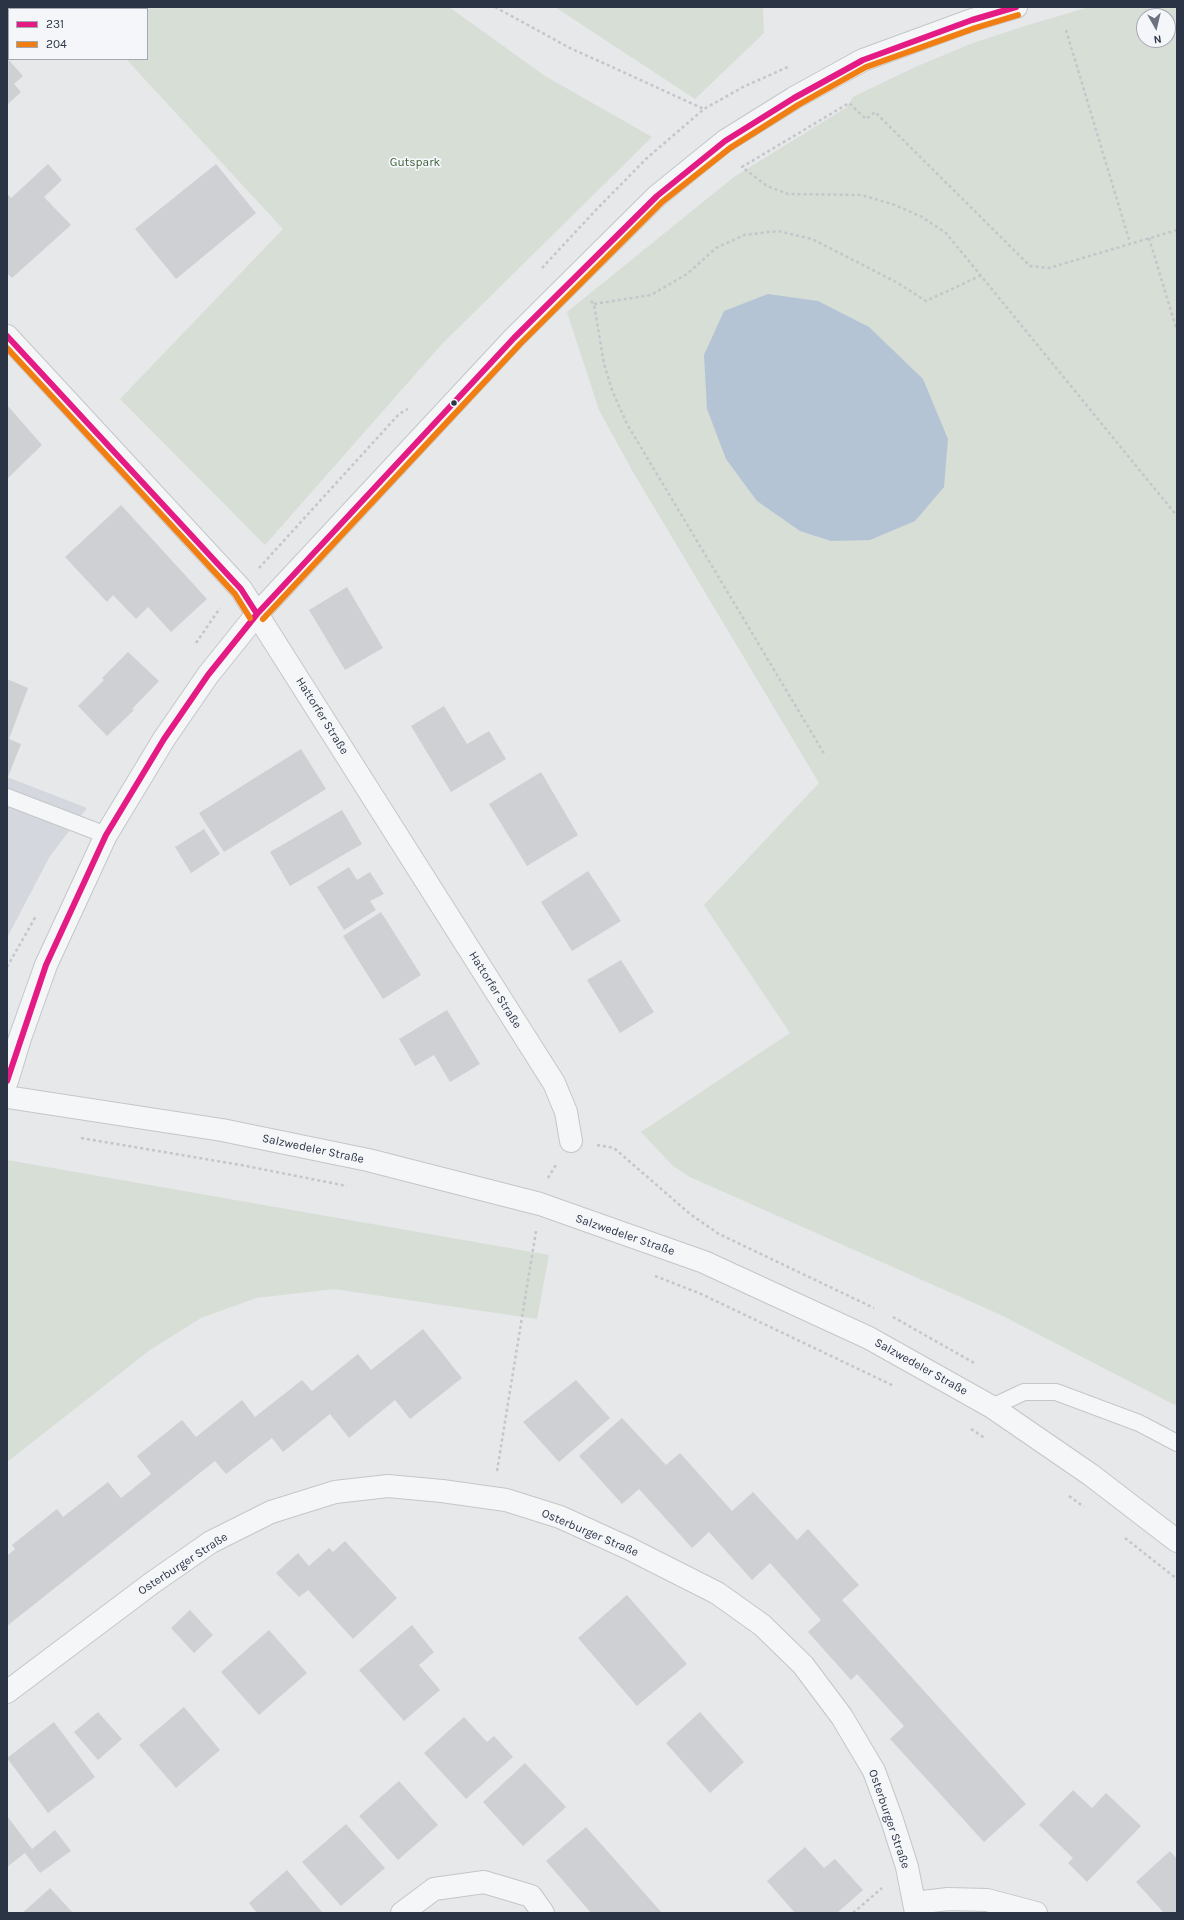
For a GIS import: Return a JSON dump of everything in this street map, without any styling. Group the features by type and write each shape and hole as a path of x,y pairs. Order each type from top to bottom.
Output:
{"street":[{"path":"7,1081 20,1038 46,966 106,835 164,739 208,675 257,614 514,338 658,196 725,141 794,98 863,60 970,14 1016,7"},
{"name":"Hattorfer Straße","path":"7,336 241,588 554,1083 566,1112 571,1141"},
{"name":"Salzwedeler Straße","path":"7,1097 222,1130 368,1160 540,1204 704,1262 869,1338 992,1407 1091,1475 1177,1541"},
{"name":"Osterburger Straße","path":"7,1692 181,1562 211,1542 271,1512 335,1492 388,1486 492,1497 560,1517 628,1548 717,1593 762,1625 803,1665 842,1717 874,1772 892,1820 907,1867 916,1908"},
{"path":"402,1913 434,1889 484,1882 531,1896 543,1913"},
{"path":"916,1908 948,1899 987,1900 1036,1913"}],"lane":[{"path":"7,797 106,835"},
{"path":"992,1407 1024,1392 1056,1392 1139,1423 1177,1443"}],"path":[{"path":"495,7 568,47 704,109"},
{"path":"1066,30 1130,244"},
{"path":"1177,230 1049,268 1030,266 875,112 866,119 849,103 742,167 767,186 788,194 860,195 902,208 922,217 946,233 982,275 1177,516"},
{"path":"594,304 651,295 687,274 716,248 744,235 778,231 812,239 896,282 926,301 982,275"},
{"path":"1149,238 1177,331"},
{"path":"570,282 594,304 604,364 612,390 627,424 825,756"},
{"path":"77,1138 241,1165 355,1188"},
{"path":"492,1497 540,1204 548,1176 571,1141 614,1148 665,1193 719,1234 839,1289 878,1310"},
{"path":"528,1232 543,1236"},
{"path":"654,1276 699,1293 898,1388"},
{"path":"892,1317 978,1365"},
{"path":"965,1425 991,1442"},
{"path":"1067,1494 1085,1508"},
{"path":"1122,1536 1177,1579"},
{"path":"853,1913 907,1867"}],"shaded area":[{"path":"7,777 87,808 50,856 7,938"}],"green space":[{"name":"Gutspark","path":"78,7 449,7 545,76 652,137 441,345 265,545 120,399 283,229 127,60 148,60 148,8"},
{"path":"555,7 763,7 764,33 695,99"},
{"path":"1089,7 1177,7 1177,1406 1001,1315 690,1177 673,1166 641,1132 790,1033 704,905 819,783 633,472 599,410 567,312 734,177 847,107 853,97 913,68 973,43"},
{"path":"7,1160 549,1255 537,1319 334,1289 256,1298 201,1318 150,1350 7,1462"}],"water":[{"path":"768,294 818,301 869,327 923,379 948,439 944,487 915,521 870,540 831,541 800,531 757,501 726,459 707,409 704,355 724,311"}],"building":[{"path":"7,58 23,76 14,84 21,92 7,105"},
{"path":"48,164 62,180 44,197 71,225 12,278 7,273 7,193 11,198"},
{"path":"216,164 256,213 176,279 135,229"},
{"path":"7,405 42,445 7,479"},
{"path":"121,505 207,599 171,632 148,607 136,619 113,595 107,602 65,557"},
{"path":"347,587 383,648 345,670 309,610"},
{"path":"128,652 159,681 132,709 134,710 107,736 78,706 104,680 102,678"},
{"path":"7,679 28,688 9,739 21,744 8,777"},
{"path":"444,706 467,744 489,731 506,759 451,792 411,726"},
{"path":"301,749 326,789 224,852 199,813"},
{"path":"541,772 578,835 527,866 489,804"},
{"path":"342,810 362,844 290,886 270,852"},
{"path":"204,829 220,854 191,873 175,847"},
{"path":"349,867 357,880 370,872 384,894 370,901 376,910 344,930 317,887"},
{"path":"588,871 621,921 572,951 541,902"},
{"path":"381,912 421,975 383,999 343,936"},
{"path":"621,960 654,1012 620,1033 587,980"},
{"path":"447,1010 480,1064 450,1082 434,1055 415,1066 399,1039"},
{"path":"423,1329 462,1378 410,1419 395,1400 349,1438 330,1414 283,1452 272,1438 226,1474 215,1461 7,1626 7,1556 15,1549 12,1545 57,1509 63,1517 108,1482 121,1498 151,1474 137,1456 182,1420 196,1437 242,1400 255,1417 302,1380 312,1391 358,1354 371,1370"},
{"path":"576,1380 610,1418 559,1462 523,1422"},
{"path":"622,1418 666,1465 680,1453 732,1511 753,1492 797,1540 808,1529 859,1585 842,1600 1026,1804 984,1842 890,1739 904,1726 857,1674 851,1680 808,1632 821,1620 770,1563 752,1580 709,1532 692,1548 639,1489 622,1504 579,1456"},
{"path":"345,1541 397,1598 353,1639 308,1590 299,1597 276,1573 298,1553 309,1566 329,1548 333,1552"},
{"path":"627,1595 687,1664 637,1706 578,1638"},
{"path":"190,1610 213,1635 194,1653 171,1628"},
{"path":"412,1625 434,1652 419,1665 440,1690 404,1721 359,1670"},
{"path":"269,1630 307,1673 259,1715 221,1672"},
{"path":"184,1707 220,1750 176,1788 139,1745"},
{"path":"98,1712 122,1739 98,1760 74,1732"},
{"path":"700,1712 744,1762 710,1793 666,1743"},
{"path":"464,1717 487,1742 494,1736 513,1757 466,1799 424,1753"},
{"path":"54,1722 95,1777 48,1813 7,1758"},
{"path":"525,1763 566,1807 523,1846 483,1802"},
{"path":"399,1781 438,1825 398,1860 359,1816"},
{"path":"1073,1790 1092,1808 1106,1793 1141,1826 1087,1882 1068,1863 1073,1858 1039,1825"},
{"path":"7,1816 32,1849 55,1830 71,1851 40,1873 25,1853 7,1867"},
{"path":"346,1824 385,1868 341,1906 302,1862"},
{"path":"586,1827 662,1913 591,1913 546,1861"},
{"path":"805,1847 824,1868 835,1859 863,1890 837,1913 795,1913 767,1881"},
{"path":"1170,1851 1177,1859 1177,1913 1164,1913 1136,1882"},
{"path":"287,1870 322,1912 321,1913 257,1913 249,1903"},
{"path":"50,1888 73,1913 22,1913 28,1908"}],"transit line":[{"name":"231","path":"7,1081 46,965 106,835 164,739 208,675 257,614 514,338 657,196 725,141 794,98 863,60 972,20 1016,7"},
{"name":"204","path":"263,619 520,344 662,202 730,148 798,105 866,67 975,28 1018,15"},
{"name":"231","path":"7,336 241,589 257,614"},
{"name":"204","path":"7,348 235,594 250,618"}]}
